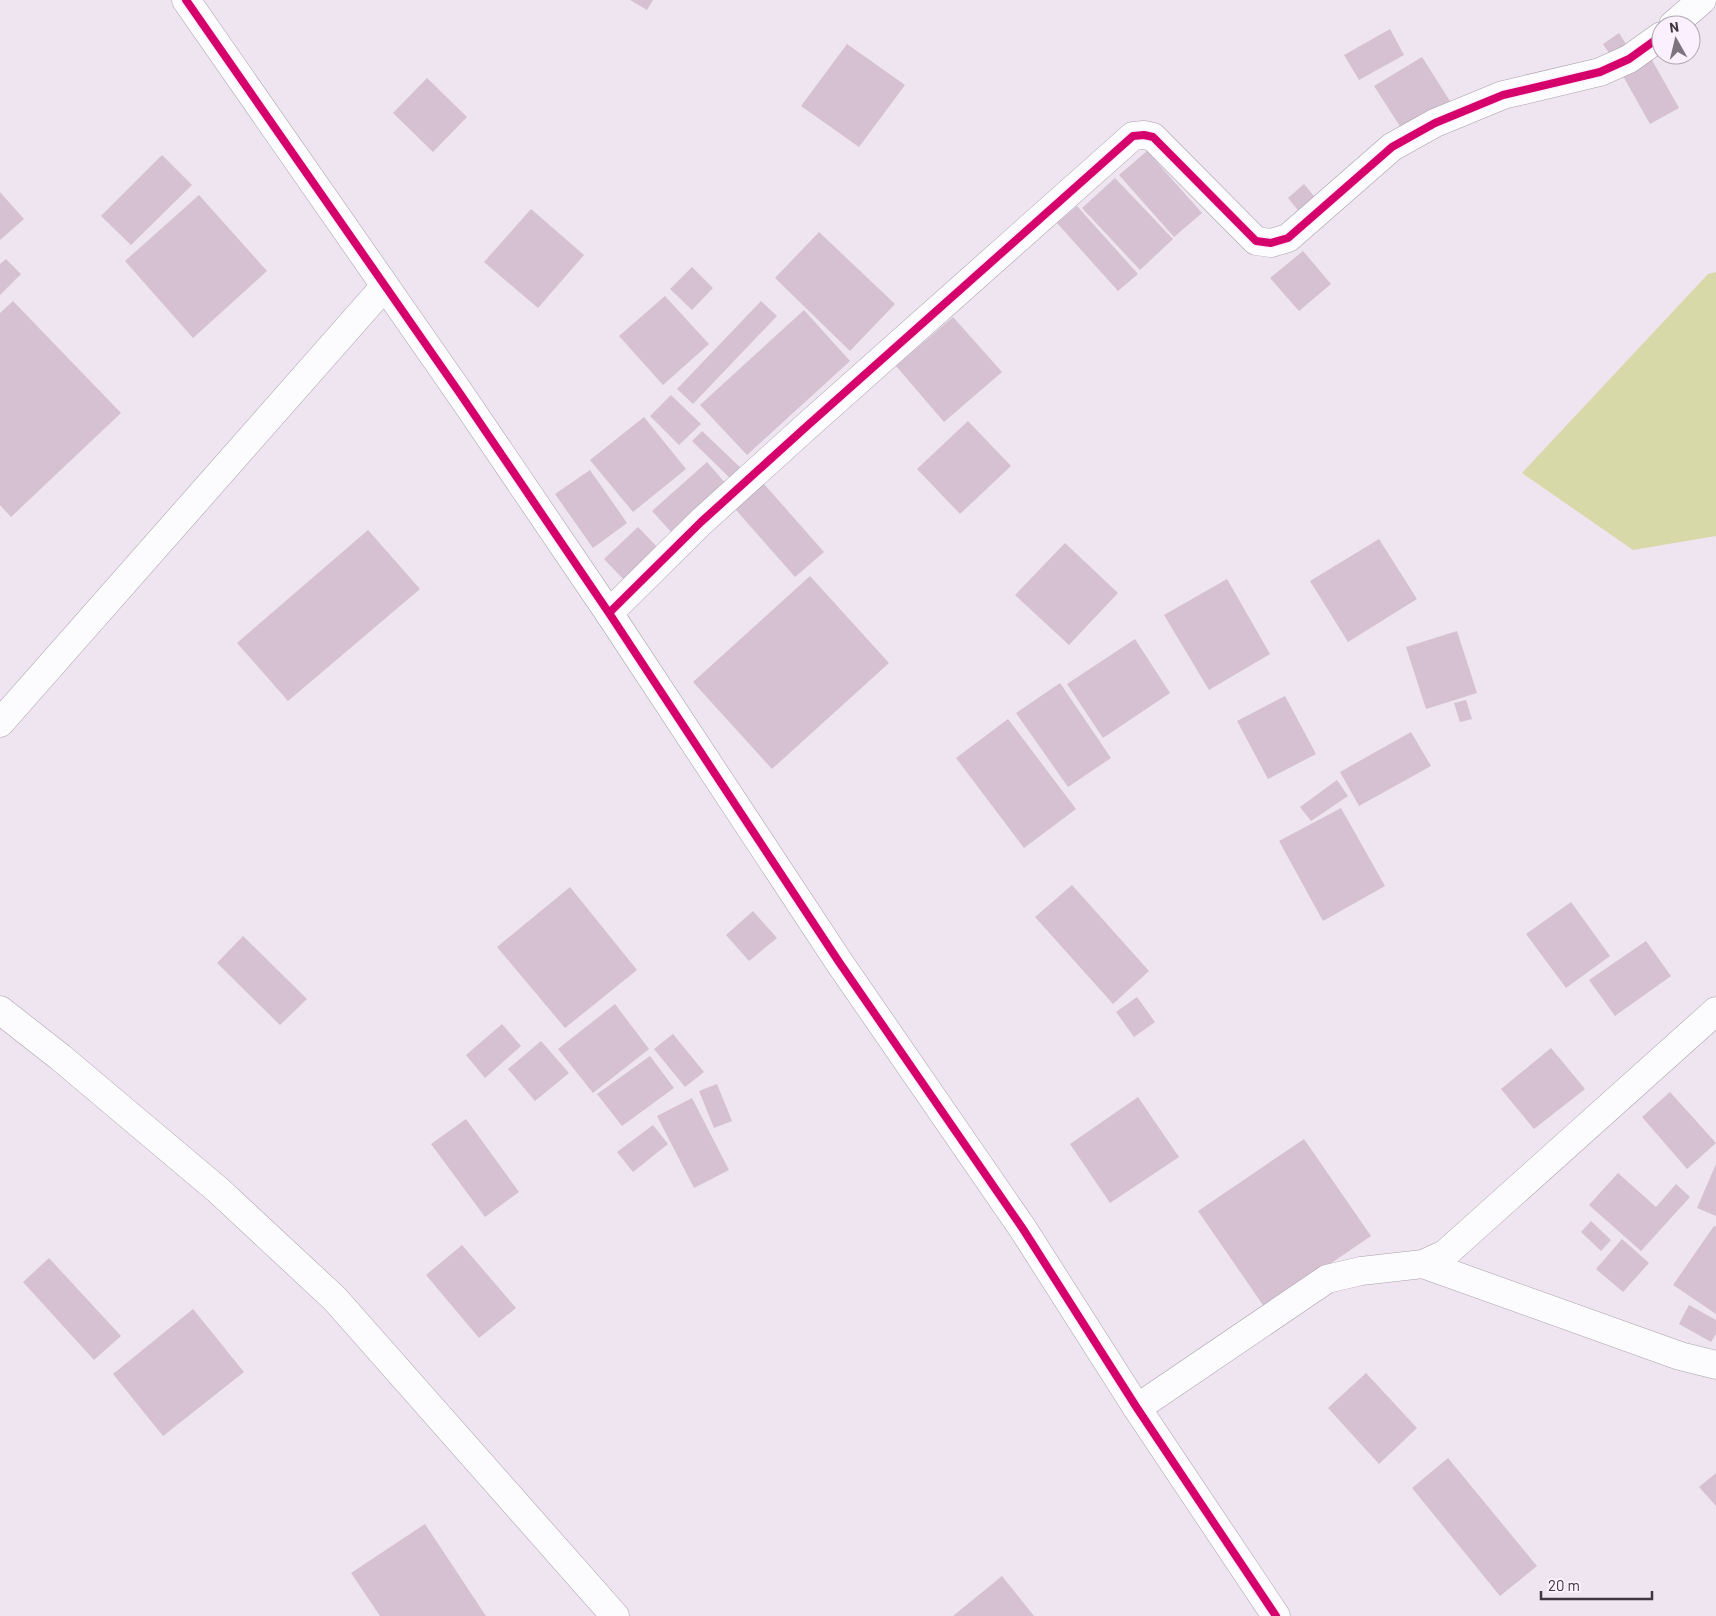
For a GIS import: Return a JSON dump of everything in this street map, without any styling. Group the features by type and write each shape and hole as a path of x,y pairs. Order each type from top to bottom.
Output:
{"street":[{"path":"186,0 461,395 609,613 839,962 1023,1229 1137,1408 1276,1616"},
{"path":"1685,15 1702,0"},
{"path":"609,613 701,522 1133,136 1144,135 1153,137 1256,241 1272,243 1288,238 1392,147 1435,123 1502,95 1600,72 1629,59 1651,43"},
{"path":"0,722 384,286"},
{"path":"0,1010 60,1057 218,1190 335,1299 615,1616"},
{"path":"1137,1408 1327,1279 1361,1271 1422,1264 1445,1254 1716,1011"},
{"path":"1422,1264 1680,1356 1716,1365"}],"green space":[{"path":"1716,272 1716,536 1633,550 1522,473 1708,274"}],"building":[{"path":"630,0 653,0 647,10"},
{"path":"1390,29 1404,55 1359,80 1344,55"},
{"path":"1619,33 1631,52 1615,62 1603,44"},
{"path":"847,44 905,85 859,147 801,106"},
{"path":"1648,53 1651,58 1651,65 1655,65 1679,108 1650,124 1619,69"},
{"path":"1422,57 1450,101 1403,131 1374,86"},
{"path":"427,78 467,117 433,152 393,113"},
{"path":"1147,151 1202,213 1174,237 1119,175"},
{"path":"162,155 192,185 131,245 101,216"},
{"path":"1115,178 1173,239 1140,270 1082,208"},
{"path":"1304,184 1318,201 1301,214 1288,198"},
{"path":"0,192 24,219 0,240"},
{"path":"199,195 267,271 193,338 125,261"},
{"path":"1077,206 1138,274 1118,291 1057,223"},
{"path":"531,209 584,255 538,308 484,262"},
{"path":"819,232 895,304 850,351 775,278"},
{"path":"1303,251 1331,284 1299,311 1270,278"},
{"path":"6,259 21,274 0,295 0,264"},
{"path":"692,267 713,288 692,310 670,289"},
{"path":"665,296 709,344 663,385 619,336"},
{"path":"13,301 121,413 11,517 0,505 0,313"},
{"path":"761,301 777,316 693,404 677,389"},
{"path":"804,310 850,361 747,455 700,405"},
{"path":"953,317 1002,372 944,422 896,366"},
{"path":"671,395 701,424 679,445 650,416"},
{"path":"644,417 686,469 633,512 590,460"},
{"path":"968,421 1011,466 960,514 917,469"},
{"path":"702,431 743,470 733,481 692,441"},
{"path":"707,462 727,485 672,533 652,511"},
{"path":"590,470 627,523 593,548 555,494"},
{"path":"757,476 824,552 795,577 729,502"},
{"path":"638,527 660,550 626,582 604,559"},
{"path":"368,530 420,589 288,701 237,643"},
{"path":"1379,539 1417,599 1348,642 1310,581"},
{"path":"1065,543 1118,593 1069,645 1015,595"},
{"path":"810,576 889,663 772,769 693,682"},
{"path":"1227,579 1270,654 1209,690 1164,615"},
{"path":"1457,631 1477,693 1426,709 1406,647"},
{"path":"1135,639 1170,693 1103,738 1067,684"},
{"path":"1060,683 1111,758 1068,787 1016,713"},
{"path":"1285,696 1316,754 1268,779 1237,721"},
{"path":"1466,700 1472,719 1460,722 1454,703"},
{"path":"1008,719 1076,809 1024,848 956,758"},
{"path":"1411,732 1431,766 1359,806 1340,772"},
{"path":"1337,780 1348,796 1311,821 1300,807"},
{"path":"1341,808 1385,886 1323,921 1279,841"},
{"path":"1072,885 1149,971 1113,1004 1035,917"},
{"path":"570,887 637,970 565,1028 497,947"},
{"path":"1571,902 1610,956 1566,988 1526,934"},
{"path":"753,911 777,938 749,961 726,935"},
{"path":"243,936 307,999 280,1025 217,963"},
{"path":"1646,941 1671,976 1615,1016 1589,980"},
{"path":"1137,997 1155,1022 1134,1037 1116,1012"},
{"path":"615,1004 649,1049 593,1093 558,1049"},
{"path":"502,1024 521,1046 485,1078 466,1055"},
{"path":"673,1034 704,1072 685,1087 654,1049"},
{"path":"541,1041 569,1073 535,1101 508,1069"},
{"path":"1551,1048 1585,1089 1534,1129 1501,1089"},
{"path":"650,1056 674,1088 622,1126 597,1094"},
{"path":"717,1084 732,1121 714,1128 699,1091"},
{"path":"1670,1092 1716,1143 1687,1169 1642,1117"},
{"path":"1138,1097 1179,1157 1110,1203 1070,1144"},
{"path":"692,1098 729,1170 694,1188 657,1116"},
{"path":"466,1119 519,1192 485,1217 431,1144"},
{"path":"653,1125 668,1144 633,1172 617,1152"},
{"path":"1304,1139 1371,1236 1265,1308 1198,1211"},
{"path":"1716,1164 1716,1216 1697,1208"},
{"path":"1618,1173 1656,1207 1676,1184 1690,1197 1641,1251 1589,1205"},
{"path":"1591,1221 1611,1240 1601,1251 1581,1232"},
{"path":"1714,1226 1716,1227 1716,1314 1673,1285"},
{"path":"1622,1239 1649,1263 1623,1292 1596,1269"},
{"path":"462,1245 516,1308 479,1338 426,1275"},
{"path":"49,1258 121,1336 94,1360 23,1282"},
{"path":"1689,1305 1716,1320 1716,1334 1711,1342 1679,1324"},
{"path":"193,1309 244,1372 163,1436 113,1374"},
{"path":"1366,1373 1417,1428 1379,1464 1328,1408"},
{"path":"1448,1458 1537,1566 1500,1596 1412,1488"},
{"path":"1716,1473 1716,1506 1699,1487"},
{"path":"425,1524 486,1616 380,1616 351,1573"},
{"path":"1002,1576 1034,1616 953,1616"}],"cycle path":[{"path":"186,0 461,395 609,613 839,962 1023,1229 1137,1408 1276,1616"},
{"path":"609,613 701,522 1133,136 1144,135 1153,137 1256,241 1271,243 1288,238 1392,147 1435,123 1503,95 1600,72 1629,59 1651,43"}]}
